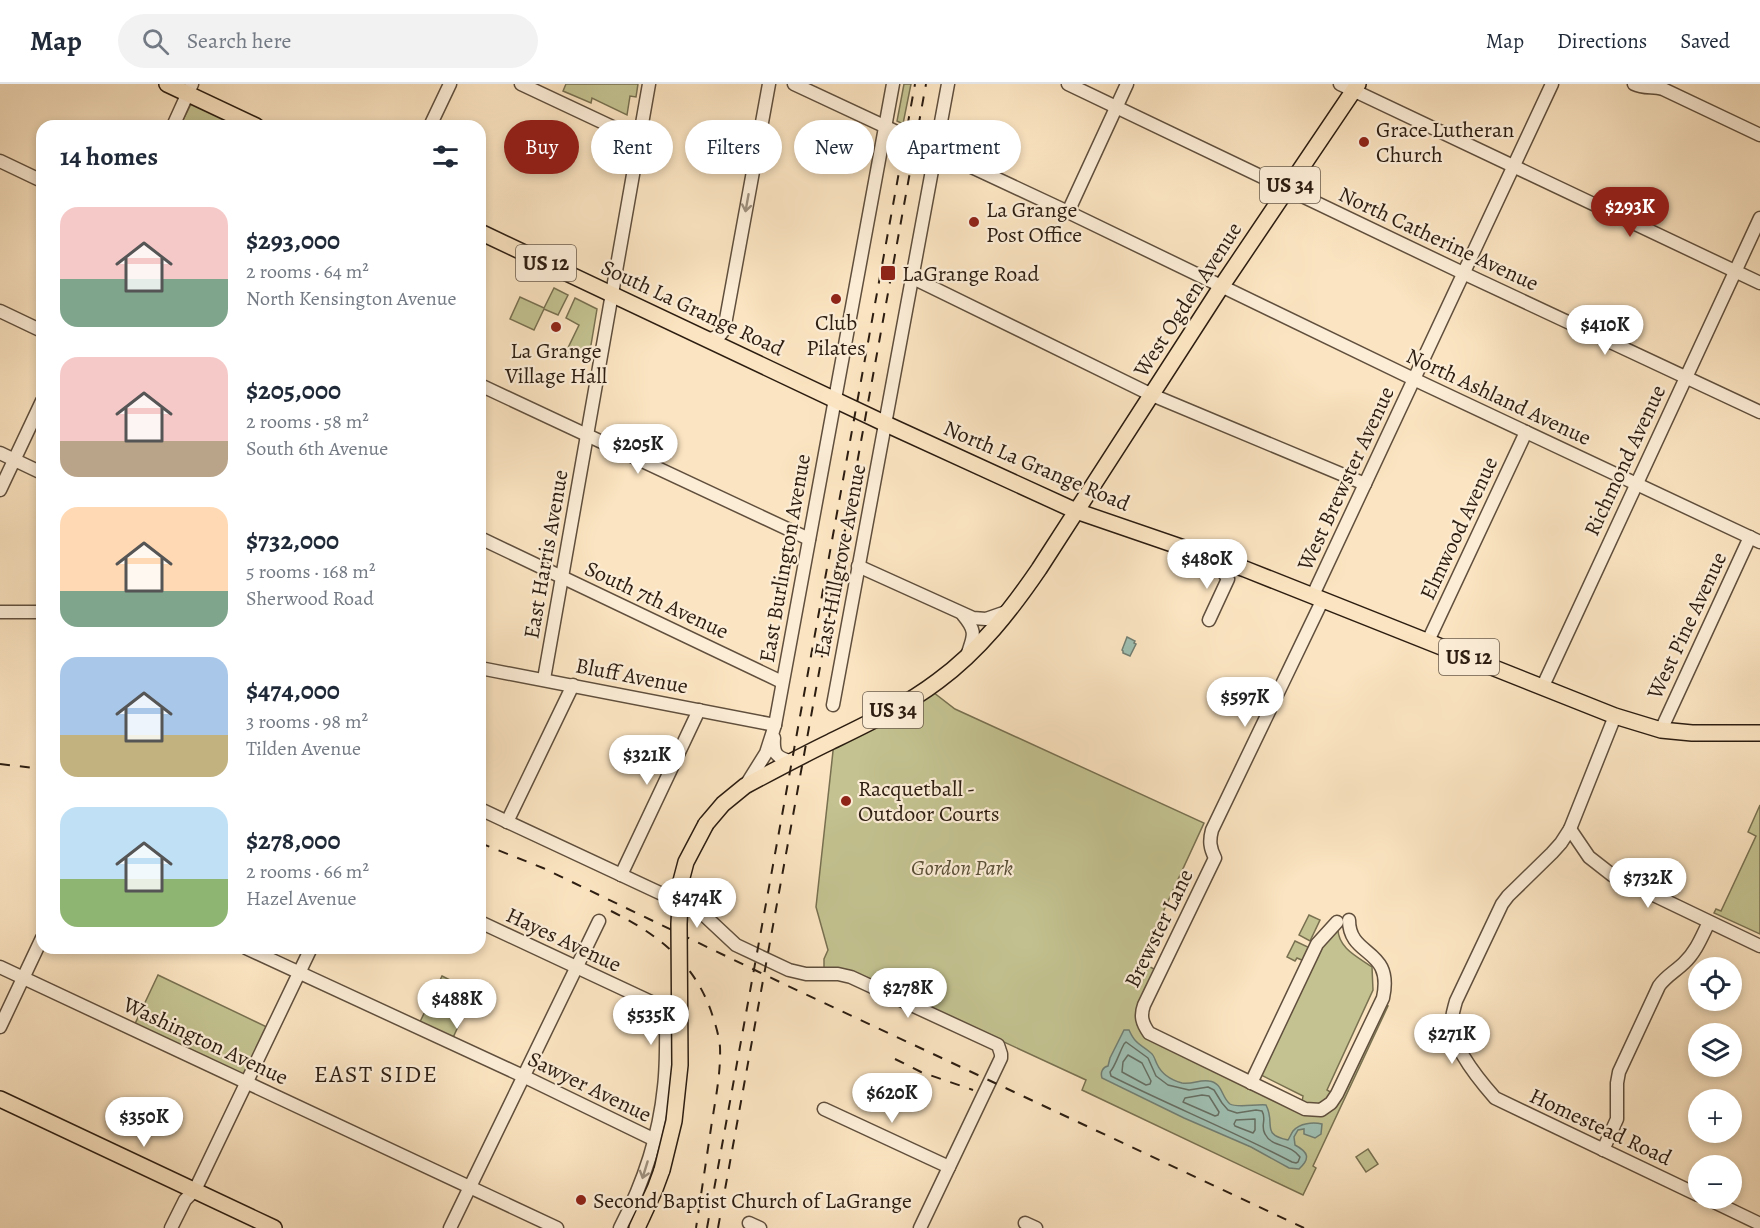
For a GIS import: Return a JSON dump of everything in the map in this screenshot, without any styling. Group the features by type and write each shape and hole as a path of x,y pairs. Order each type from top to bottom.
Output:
{"main road":[{"path":"167,84 190,89 245,120"},
{"name":"West Ogden Avenue","path":"1076,511 1221,286 1288,189 1351,86"},
{"name":"South La Grange Road","path":"486,235 886,424"},
{"name":"North La Grange Road","path":"886,424 1076,511 1210,556"},
{"name":"US 34","path":"637,1228 662,1170 674,1121 679,1091 681,1055 679,924 681,881 690,854 706,824 723,804 745,786 893,710 939,681 992,631 1033,578 1076,511"},
{"name":"US 12","path":"1210,556 1615,716 1664,730 1692,733 1760,733"},
{"path":"0,1099 274,1228"}],"street":[{"path":"433,120 450,84"},
{"path":"520,84 597,120"},
{"name":"East Harris Avenue","path":"642,120 649,84"},
{"path":"709,340 720,335 724,330 769,84"},
{"name":"North Ashland Avenue","path":"794,84 885,127"},
{"name":"East Burlington Avenue","path":"791,761 782,759 776,754 773,746 775,725 893,84"},
{"name":"East Hillgrove Avenue","path":"942,120 948,84"},
{"name":"North Catherine Avenue","path":"1068,84 1760,412"},
{"path":"1068,213 1127,84"},
{"name":"West Brewster Avenue","path":"1318,597 1365,484 1552,84"},
{"path":"1634,84 1646,88 1663,89 1760,135"},
{"path":"1351,86 1512,166 1760,283"},
{"path":"175,120 190,89"},
{"path":"0,161 36,178"},
{"name":"East Harris Avenue","path":"544,679 632,174"},
{"name":"East Hillgrove Avenue","path":"833,705 932,174"},
{"name":"North Ashland Avenue","path":"985,174 1414,380 1755,539"},
{"name":"Richmond Avenue","path":"1542,688 1760,218"},
{"path":"912,278 1152,395 1365,484"},
{"path":"0,311 36,328"},
{"path":"486,388 809,539"},
{"path":"0,490 36,413"},
{"name":"Elmwood Avenue","path":"1428,641 1526,432"},
{"path":"0,453 36,470"},
{"name":"West Pine Avenue","path":"1664,730 1755,539"},
{"name":"South 7th Avenue","path":"486,541 783,682"},
{"path":"1209,620 1228,579 1210,556"},
{"path":"858,566 963,614 984,619 1007,612"},
{"name":"Brewster Lane","path":"1251,1083 1317,944 1343,921 1353,940 1377,959 1382,968 1386,987 1383,998 1337,1095 1321,1110 1305,1108 1251,1083 1149,1033 1141,1015 1215,858 1210,845 1212,830 1318,597"},
{"path":"0,612 36,612"},
{"path":"963,614 974,632 967,656"},
{"name":"Bluff Avenue","path":"486,669 775,725"},
{"path":"507,822 573,685"},
{"path":"621,875 699,710"},
{"name":"Homestead Road","path":"1615,716 1570,829 1561,843 1502,904 1456,1001 1452,1027 1457,1045 1483,1084 1496,1098 1688,1190"},
{"name":"East Burlington Avenue","path":"745,786 766,753 775,725"},
{"path":"486,812 692,908 705,916 730,941 752,953 796,972 838,974 851,977 994,1043 1000,1048 1001,1058 920,1228"},
{"path":"1570,829 1583,850 1604,870 1760,946"},
{"path":"450,1228 599,921"},
{"path":"1603,1150 1617,1119 1619,1072 1644,1018 1659,986 1692,955 1709,922"},
{"name":"Hayes Avenue","path":"486,925 664,1008 666,1012 665,1070 660,1118 655,1140"},
{"path":"0,1027 36,951"},
{"name":"Sawyer Avenue","path":"259,954 523,1076 655,1140"},
{"path":"171,1228 185,1200 195,1190 308,954"},
{"name":"Washington Avenue","path":"0,967 557,1228"},
{"path":"824,1109 949,1167"},
{"path":"620,1228 642,1181 655,1140"},
{"path":"1729,1209 1760,1224"}],"green space":[{"path":"566,84 638,84 636,97 630,96 627,115 592,98 591,103 563,91"},
{"path":"904,84 911,84 904,120 897,120"},
{"path":"191,104 227,120 183,120"},
{"path":"554,288 568,295 558,315 544,309 534,330 510,319 520,297 544,308"},
{"path":"575,298 597,309 588,363 566,352 579,325 566,318"},
{"name":"Gordon Park","path":"929,689 955,709 1204,823 1140,962 1156,970 1144,1033 1326,1111 1385,1005 1388,1006 1313,1166 1316,1168 1303,1195 1082,1090 1086,1080 868,979 824,969 824,959 828,950 816,907 834,742"},
{"path":"1760,805 1760,934 1714,913 1716,909 1721,911 1756,836 1748,832"},
{"path":"1309,915 1320,920 1310,941 1299,935"},
{"path":"1338,929 1341,942 1345,947 1372,967 1373,990 1327,1090 1332,1093 1322,1102 1311,1105 1302,1102 1303,1096 1261,1075 1321,947"},
{"path":"1295,941 1310,948 1304,961 1297,958 1295,961 1287,957"},
{"path":"158,975 271,1029 246,1081 133,1028"},
{"path":"442,976 474,992 451,1042 418,1026"},
{"path":"1368,1149 1378,1164 1366,1172 1356,1157"}],"water":[{"path":"1127,637 1136,644 1130,656 1122,650"},
{"path":"1124,1030 1129,1030 1136,1041 1152,1054 1161,1071 1171,1079 1186,1083 1214,1082 1227,1101 1233,1105 1266,1105 1271,1131 1279,1138 1288,1140 1296,1128 1303,1125 1322,1124 1321,1134 1315,1138 1304,1134 1304,1129 1298,1130 1294,1137 1295,1145 1303,1150 1306,1156 1303,1165 1299,1169 1289,1168 1251,1147 1184,1118 1102,1078 1102,1070 1108,1066"}],"railway":[{"path":"707,1228 915,84"},
{"path":"718,1228 926,84"},
{"path":"0,764 36,768"},
{"path":"486,845 543,868 786,985 1304,1228"},
{"path":"611,911 644,929 684,963 703,993 717,1029 720,1047 719,1077 696,1228"},
{"path":"895,1059 921,1072 973,1090"}],"place":[{"name":"Grace Lutheran Church","path":"1364,142"},
{"name":"La Grange Post Office","path":"974,222"},
{"name":"LaGrange Road","path":"888,273"},
{"name":"Club Pilates","path":"836,299"},
{"name":"La Grange Village Hall","path":"556,327"},
{"name":"Racquetball - Outdoor Courts","path":"846,801"},
{"name":"Second Baptist Church of LaGrange","path":"581,1200"}],"district":[{"name":"EAST SIDE","path":"376,1074"}]}
